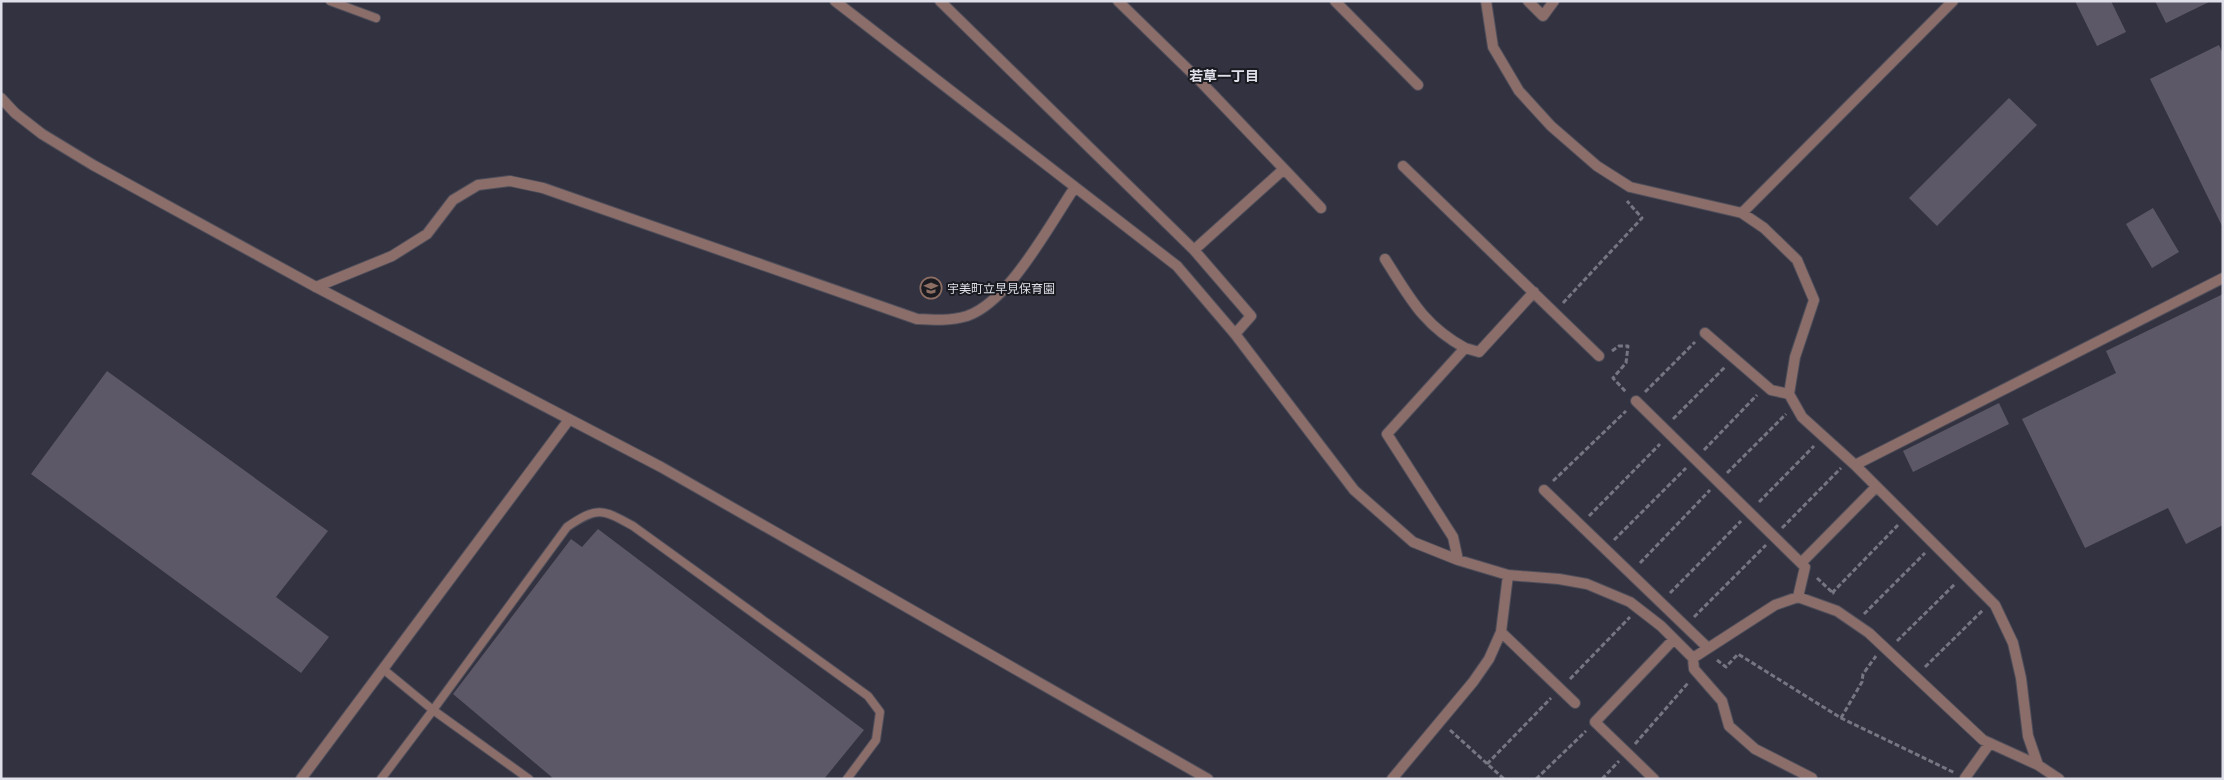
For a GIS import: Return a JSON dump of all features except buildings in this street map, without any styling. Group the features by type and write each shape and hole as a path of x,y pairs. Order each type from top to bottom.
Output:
{"street":[{"path":"835,1 1177,266 1235,334 1354,490 1413,542 1458,560 1508,575 1559,579 1587,584 1630,602 1674,639 1693,658 1694,669 1722,701 1729,726 1755,749 1812,778"},
{"path":"940,1 1194,250 1251,316 1235,334"},
{"path":"1118,1 1201,82 1321,208"},
{"path":"1335,1 1418,85"},
{"path":"1486,1 1493,47 1519,91 1551,126 1597,166 1626,185 1659,196 1742,213 1764,228 1797,260 1814,300 1795,357 1788,394 1802,417 1852,462 1995,605 2012,643 2021,678 2028,736 2038,765"},
{"path":"1528,1 1543,16 1554,1"},
{"path":"1742,213 1953,1"},
{"path":"1,98 15,113 42,134 93,165 316,287 568,421 661,467 1208,779"},
{"path":"1403,166 1599,356"},
{"path":"1194,250 1284,168"},
{"path":"316,287 392,256 427,234 453,200 478,185 510,181 543,188 917,319 943,321 968,315 996,299 1020,270 1074,187"},
{"path":"1385,259 1420,314 1450,340 1465,348 1479,352 1534,292"},
{"path":"1852,462 2223,278"},
{"path":"1705,333 1771,390 1788,394"},
{"path":"1458,560 1453,537 1387,434 1465,348"},
{"path":"1636,401 1805,567 1798,597"},
{"path":"301,779 568,421"},
{"path":"1801,563 1876,487"},
{"path":"1544,490 1661,602 1706,649"},
{"path":"1392,779 1473,682 1489,658 1501,632 1508,575"},
{"path":"1693,658 1775,605 1798,597 1837,611 1854,623 1886,648 1983,740 2038,765 2059,779"},
{"path":"1501,632 1575,703"},
{"path":"1654,779 1595,722 1674,639"},
{"path":"1965,778 1990,743"}],"lane":[{"path":"330,1 376,18"},
{"path":"381,779 567,527 586,514 607,511 633,526 868,696 880,712 876,740 847,779"},
{"path":"383,669 432,710 529,779"}],"path":[{"path":"1554,312 1642,218 1623,195 1626,185"},
{"path":"1544,490 1705,333"},
{"path":"1599,356 1604,358 1618,346 1628,346 1626,363 1613,378 1636,401"},
{"path":"1580,526 1733,359"},
{"path":"1605,550 1766,386"},
{"path":"1630,574 1795,405"},
{"path":"1661,602 1750,513 1823,436"},
{"path":"1685,626 1774,536 1852,462"},
{"path":"1832,593 1906,516"},
{"path":"1854,623 1934,544"},
{"path":"1841,718 1862,682 1863,674 1886,648 1965,575"},
{"path":"1916,677 1991,602"},
{"path":"1488,764 1638,608"},
{"path":"1706,649 1726,667 1738,654 1841,718 1965,778"},
{"path":"1602,779 1686,687 1694,669"},
{"path":"1440,722 1504,779"},
{"path":"1536,779 1595,722"}],"place":[{"name":"宇美町立早見保育園","path":"931,288"}],"district":[{"name":"若草一丁目","path":"1224,76"}]}
